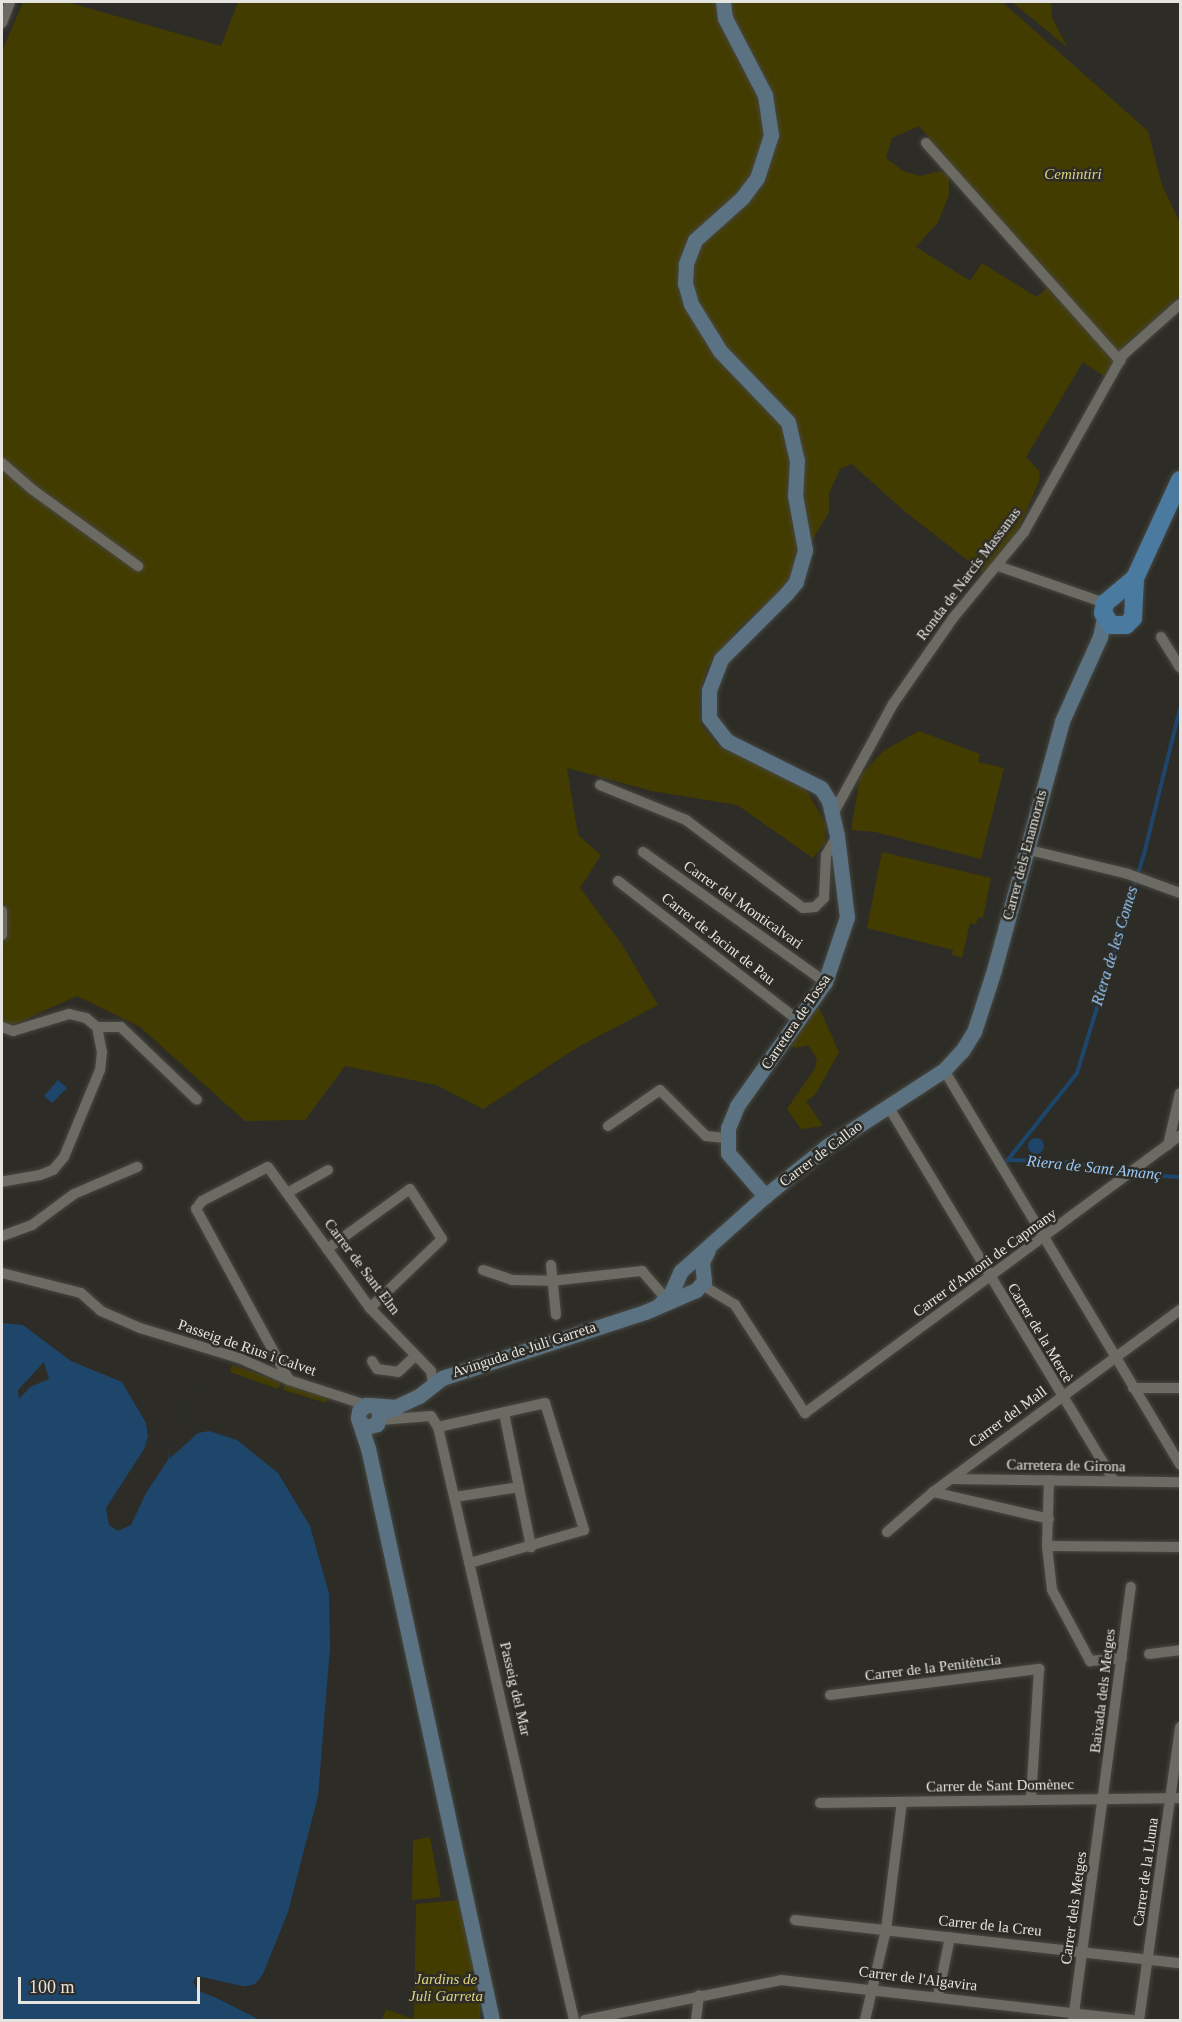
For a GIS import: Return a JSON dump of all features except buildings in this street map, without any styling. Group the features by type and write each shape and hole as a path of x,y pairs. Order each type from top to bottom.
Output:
{"main road":[{"name":"Carretera de Tossa","path":"723,2 726,18 765,95 771,135 756,178 742,198 695,240 686,264 685,283 691,304 720,351 788,422 797,460 795,495 805,550 795,582 786,594 721,659 712,677 708,710 713,727 727,741 821,788 832,814 837,836 847,917 825,982 737,1106 725,1138"},
{"path":"1110,611 1135,578 1180,480"},
{"path":"1110,611 1130,622 1134,613 1132,603 1135,578"},
{"path":"1110,611 1132,603"},
{"name":"Carrer dels Enamorats","path":"945,1070 974,1032 1062,721 1110,611"},
{"name":"Carrer de Callao","path":"662,1303 683,1268 697,1279 708,1250 765,1196 827,1146 945,1070"},
{"path":"725,1138 728,1153 765,1196"},
{"name":"Avinguda de Juli Garreta","path":"370,1415 397,1407 419,1396 433,1382 662,1303 697,1279"},
{"path":"370,1415 368,1448 485,1999 492,2020"},
{"path":"485,1999 485,2020"}],"street":[{"path":"2,23 10,2"},
{"path":"926,143 1120,361"},
{"name":"Ronda de Narcís Massanas","path":"832,814 893,704 953,618 1024,532 1120,361 1180,304"},
{"path":"2,463 33,490 138,566"},
{"path":"998,566 1110,611"},
{"path":"1161,636 1180,668"},
{"path":"600,785 686,820 803,909 815,907 824,898 826,855 837,836"},
{"path":"1025,849 1128,874 1180,893"},
{"name":"Carrer del Monticalvari","path":"643,852 825,982"},
{"name":"Carrer de Jacint de Pau","path":"618,881 799,1021"},
{"path":"2,911 2,934"},
{"path":"2,1027 13,1031 69,1014 86,1018 97,1027 101,1037 100,1070 64,1157 54,1170 2,1182"},
{"path":"97,1027 121,1027 197,1100"},
{"path":"945,1070 1180,1466"},
{"path":"608,1126 660,1090 706,1136 725,1138"},
{"path":"1168,1144 1180,1093"},
{"name":"Carrer de la Mercè","path":"888,1106 989,1278 1114,1481"},
{"name":"Carrer d'Antoni de Capmany","path":"697,1279 735,1305 805,1413 1044,1239 1180,1136"},
{"path":"2,1236 32,1225 74,1194 137,1167"},
{"name":"Carrer de Sant Elm","path":"289,1380 196,1209 202,1200 268,1167 370,1308 431,1371 433,1382"},
{"path":"287,1193 328,1170"},
{"path":"327,1249 410,1189 442,1239 370,1308"},
{"path":"551,1265 556,1281 556,1315"},
{"path":"483,1270 512,1280 556,1281 642,1272 662,1303"},
{"name":"Passeig de Rius i Calvet","path":"2,1274 81,1293 101,1311 349,1400 370,1415"},
{"name":"Carrer del Mall","path":"887,1532 950,1479 1180,1310"},
{"path":"372,1360 377,1368 398,1372 415,1356"},
{"path":"1133,1388 1180,1388"},
{"path":"370,1415 432,1416 438,1427 545,1403 584,1530 470,1563"},
{"path":"504,1413 531,1547"},
{"name":"Passeig del Mar","path":"438,1427 573,2020"},
{"name":"Carretera de Girona","path":"950,1479 1180,1482"},
{"path":"1049,1480 1047,1546 1052,1590 1090,1661 1122,1658"},
{"path":"454,1497 519,1487"},
{"path":"933,1492 1049,1519"},
{"path":"1047,1546 1180,1547"},
{"name":"Baixada dels Metges","path":"1105,1800 1131,1587"},
{"path":"1149,1654 1180,1650"},
{"name":"Carrer de la Penitència","path":"830,1695 1039,1669 1031,1800"},
{"name":"Carrer de la Lluna","path":"1139,2020 1176,1799 1180,1726"},
{"name":"Carrer de Sant Domènec","path":"820,1803 1176,1799"},
{"name":"Carrer dels Metges","path":"1074,2017 1105,1800"},
{"path":"865,2020 886,1930 902,1802"},
{"name":"Carrer de la Creu","path":"795,1920 1180,1963"},
{"path":"938,1996 950,1937"},
{"name":"Carrer de l'Algavira","path":"585,2020 781,1980 938,1996 1074,2017 1134,2020"},
{"path":"696,2020 699,1995"}],"green space":[{"name":"Cemintiri","path":"23,2 67,2 221,46 238,2 1002,2 1148,131 1162,185 1180,223 1180,296 1116,353 919,126 892,138 886,158 903,171 920,176 940,171 949,176 949,195 938,222 916,247 970,281 982,263 1037,297 1047,288 1114,361 1105,377 1083,362 1026,457 1039,471 1040,479 1013,542 985,574 903,510 852,464 840,469 829,493 829,512 784,587 738,629 707,668 699,699 701,725 718,745 805,788 826,824 825,843 813,858 737,805 652,791 567,768 578,835 601,855 580,888 621,943 658,1005 578,1047 483,1109 436,1085 345,1066 305,1120 245,1121 140,1027 77,996 2,1030 2,51"},
{"path":"1012,2 1051,2 1052,17 1067,47"},
{"path":"919,731 980,754 978,762 1004,768 981,859 875,832 851,830 860,776 883,751"},
{"path":"882,852 991,878 983,918 978,917 976,924 970,923 962,958 952,955 953,950 867,928"},
{"path":"817,1003 839,1052 815,1095 806,1101 823,1126 801,1129 787,1109 815,1068 817,1059 808,1045 796,1048 788,1045"},
{"path":"232,1365 281,1382 278,1389 230,1372"},
{"path":"285,1383 328,1396 326,1403 283,1390"},
{"path":"430,1837 441,1897 412,1900 413,1840"},
{"name":"Jardins de Juli Garreta","path":"458,1900 480,1998 480,2020 414,2020 416,1904"},
{"path":"386,2009 413,2019 382,2020"}],"water":[{"path":"58,1080 67,1088 52,1103 44,1096"},
{"path":"1036,1138 1044,1146 1036,1154 1028,1146"},
{"path":"2,1323 23,1325 71,1361 122,1382 146,1423 148,1436 144,1448 191,1382 195,1386 171,1440 169,1459 198,1433 209,1431 237,1440 278,1473 310,1526 329,1594 330,1647 318,1796 288,1912 263,1974 255,1984 239,1988 197,1976 195,1987 260,2020 2,2020","holes":["44,1362 49,1379 30,1387 19,1399 18,1390"]}],"pier":[{"path":"191,1382 195,1386 171,1440 168,1460 146,1493 131,1525 118,1531 109,1525 106,1508 182,1390"},
{"path":"197,1976 247,1987 250,1989 239,1991 202,1979 196,1982 200,1988 261,2016 199,1991 193,1982"}],"waterway":[{"name":"Riera de les Comes","path":"1006,1162 1077,1073 1145,850 1180,709"},
{"name":"Riera de Sant Amanç","path":"1009,1160 1060,1161 1126,1173"},
{"name":"Riera de Sant Amanç","path":"1133,1174 1180,1177"}]}
